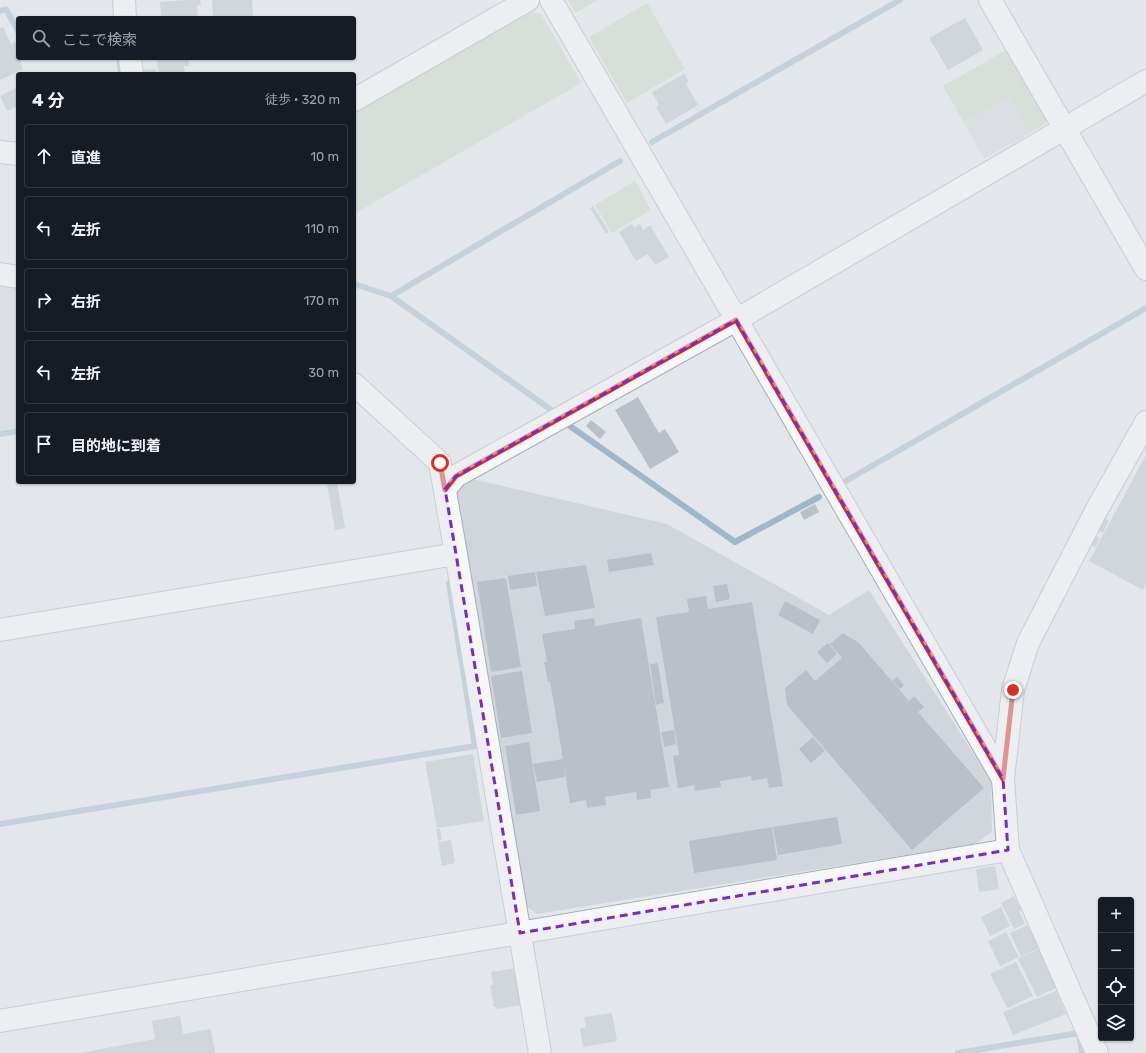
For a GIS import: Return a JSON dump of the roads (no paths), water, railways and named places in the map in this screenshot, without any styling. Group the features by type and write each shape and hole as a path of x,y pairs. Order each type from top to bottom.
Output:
{"street":[{"path":"124,0 126,16"},
{"path":"356,99 528,0"},
{"path":"551,0 1003,779"},
{"path":"990,0 1146,269"},
{"path":"130,60 132,72"},
{"path":"445,490 456,476 736,320 1146,81"},
{"path":"0,152 16,154"},
{"path":"0,274 16,277"},
{"path":"356,386 440,463 540,1053"},
{"path":"1097,1052 1008,850 1003,779 1013,690 1028,643 1096,512 1146,422"},
{"path":"0,630 456,554"},
{"path":"0,1021 1008,850"}],"waterway":[{"path":"652,142 900,0"},
{"path":"0,11 6,9 16,27"},
{"path":"119,60 121,72"},
{"path":"391,296 620,161"},
{"path":"356,285 391,296 550,409"},
{"path":"846,481 1146,308"},
{"path":"567,424 735,542 819,497"},
{"path":"0,434 16,431"},
{"path":"0,824 475,746 449,583"},
{"path":"958,1053 1079,1033 1082,1053"}]}
